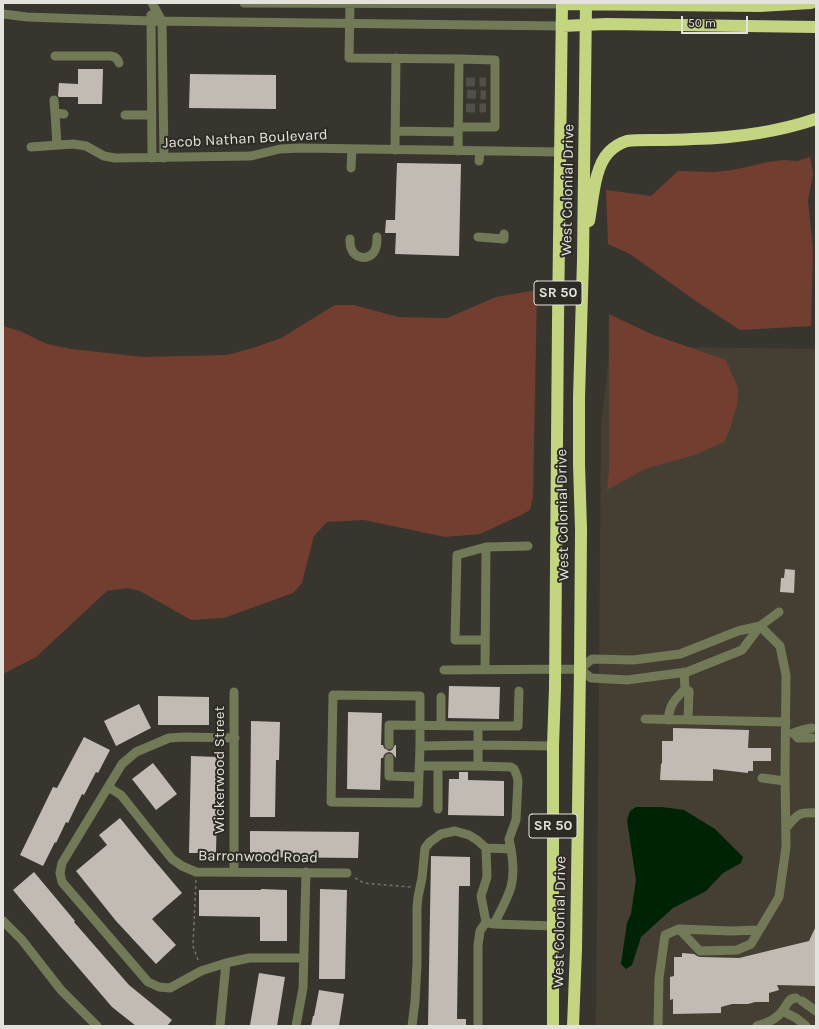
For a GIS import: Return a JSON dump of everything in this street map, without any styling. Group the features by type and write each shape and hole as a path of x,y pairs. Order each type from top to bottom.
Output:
{"highway":[{"path":"562,4 760,6 811,3"},
{"name":"West Colonial Drive","path":"554,1026 552,926 553,746 562,4"},
{"name":"West Colonial Drive","path":"574,1026 581,529 578,424 583,260 586,4"},
{"path":"562,26 606,24 816,27"},
{"path":"583,260 601,163 608,153 618,145 623,142 634,140 704,139 744,136 816,119"}],"street":[{"path":"152,3 162,21 164,158"},
{"path":"152,3 152,158"},
{"path":"244,3 562,4"},
{"path":"350,3 349,58 496,60 491,82 490,108 495,127 395,131"},
{"path":"3,14 27,17 151,21 562,26"},
{"path":"55,56 111,56 118,60 119,64"},
{"path":"394,150 396,58"},
{"path":"458,151 458,129 463,94 459,59"},
{"path":"54,100 60,113 57,145"},
{"path":"125,115 152,115"},
{"name":"Jacob Nathan Boulevard","path":"31,147 73,144 86,146 104,156 115,158 251,156 280,149 352,149 379,154 394,150 560,152"},
{"path":"351,168 352,149"},
{"path":"479,161 480,151"},
{"path":"478,237 504,239 504,234"},
{"path":"350,239 353,253 356,256 365,258 375,251 377,237"},
{"path":"485,640 456,640 457,554 486,547 528,546"},
{"path":"485,670 486,547"},
{"path":"444,670 580,669 591,678 627,680 684,672 742,650 760,626 780,612"},
{"path":"580,669 592,659 633,660 680,654 738,631 760,626"},
{"path":"679,929 700,951 737,950 751,944 779,897 786,847 785,781 789,732 786,722 786,675 780,646 760,626"},
{"path":"668,720 670,708 673,702 685,689 684,672"},
{"path":"685,689 690,691 688,720"},
{"path":"389,745 389,725 518,726 519,691"},
{"name":"Wickerwood Street","path":"234,692 234,872"},
{"path":"333,695 420,696 420,725 418,803 331,802 333,695"},
{"path":"441,696 441,725"},
{"path":"645,719 786,722"},
{"path":"478,726 478,766"},
{"path":"789,732 812,728"},
{"path":"789,732 798,738 812,738"},
{"path":"235,738 169,738 136,752 122,764 62,863 60,873 62,882 148,982 159,987 170,988 201,970 226,962 249,958 304,958"},
{"path":"420,746 553,746"},
{"path":"389,758 389,776 419,777"},
{"path":"419,766 511,767 518,776 516,820 509,839 513,861 511,886 505,902 490,923 480,931 478,945 478,1026"},
{"path":"438,766 438,809"},
{"path":"762,778 785,781"},
{"name":"Barronwood Road","path":"108,787 122,795 172,859 182,866 196,872 346,873"},
{"path":"786,828 798,815 805,812 816,813"},
{"path":"412,1026 417,964 417,908 426,848 430,842 441,834 455,831 469,835 486,848 511,848"},
{"path":"486,848 487,877 481,896 490,923"},
{"path":"296,1026 303,988 306,872"},
{"path":"3,921 22,940 61,990 97,1026"},
{"path":"490,923 552,926"},
{"path":"658,1026 659,978 665,935 679,929 760,930"},
{"path":"220,1026 226,962"},
{"path":"758,1026 767,1023 782,1011 791,999 799,1000 816,1011"},
{"path":"782,1011 796,1018 806,1026"}],"path":[{"path":"196,872 193,946 201,970"},
{"path":"346,873 364,883 420,888"}],"shaded area":[{"path":"810,157 813,174 808,200 813,251 811,326 740,330 697,302 630,254 608,244 606,190 651,196 678,171 714,172 733,170 768,162 783,160 797,161"},
{"path":"537,290 533,497 530,510 480,534 445,537 364,520 327,522 314,536 302,583 293,593 224,618 191,620 140,591 128,588 107,591 36,657 3,674 3,326 20,331 47,344 71,349 143,357 227,355 281,338 335,305 354,305 398,317 447,318 496,297"},
{"path":"609,314 651,334 726,360 738,388 737,405 730,429 724,442 695,455 645,469 607,490 609,469"},
{"path":"610,346 816,349 816,1026 596,1026 601,427"},
{"path":"636,807 662,807 684,810 715,829 743,857 741,863 723,873 706,891 673,908 641,937 632,965 626,969 621,964 627,923 631,914 636,880 627,820 630,811"}],"building":[{"path":"78,69 103,69 102,104 78,104 78,97 58,96 59,83 78,84"},
{"path":"190,74 276,75 276,109 189,108"},
{"path":"397,163 461,164 459,256 395,254 396,233 385,233 386,220 395,220"},
{"path":"785,569 795,570 794,593 780,592 781,578 784,578"},
{"path":"449,686 500,687 499,719 448,718"},
{"path":"158,696 209,697 209,725 158,725"},
{"path":"139,704 151,728 116,746 104,721"},
{"path":"348,712 382,713 381,745 389,751 396,745 396,758 389,752 381,758 380,790 347,789"},
{"path":"251,721 280,722 279,760 276,760 275,817 250,817"},
{"path":"673,728 749,730 748,748 771,748 771,761 753,761 753,771 748,771 748,773 713,769 713,781 660,780 662,741 673,741"},
{"path":"84,737 110,750 84,795 82,794 68,823 66,822 43,866 20,855 53,787 57,788"},
{"path":"191,756 218,757 216,853 189,853"},
{"path":"153,763 177,794 156,810 132,779"},
{"path":"459,772 468,772 468,780 504,781 504,816 448,815 449,779 459,779"},
{"path":"120,818 182,893 152,919 176,945 156,964 116,921 76,871 107,845 99,835"},
{"path":"250,831 359,832 358,858 250,857"},
{"path":"431,856 470,857 470,886 459,886 457,1019 466,1019 466,1026 428,1026"},
{"path":"34,872 75,921 74,922 129,985 172,1020 167,1026 136,1026 112,1007 13,890"},
{"path":"320,889 347,890 345,979 319,979"},
{"path":"199,890 287,890 287,941 260,941 260,917 199,916"},
{"path":"816,926 816,986 777,985 779,990 769,993 769,1002 732,1004 721,1007 721,1013 673,1014 673,999 670,1000 670,977 674,976 674,957 682,957 682,953 694,954 700,957 739,958 809,941"},
{"path":"259,973 285,977 277,1026 250,1025"},
{"path":"319,990 344,994 339,1026 311,1026"}],"tunnel":[{"path":"466,82 486,82"},
{"path":"467,94 486,95"},
{"path":"466,108 486,108"}]}
